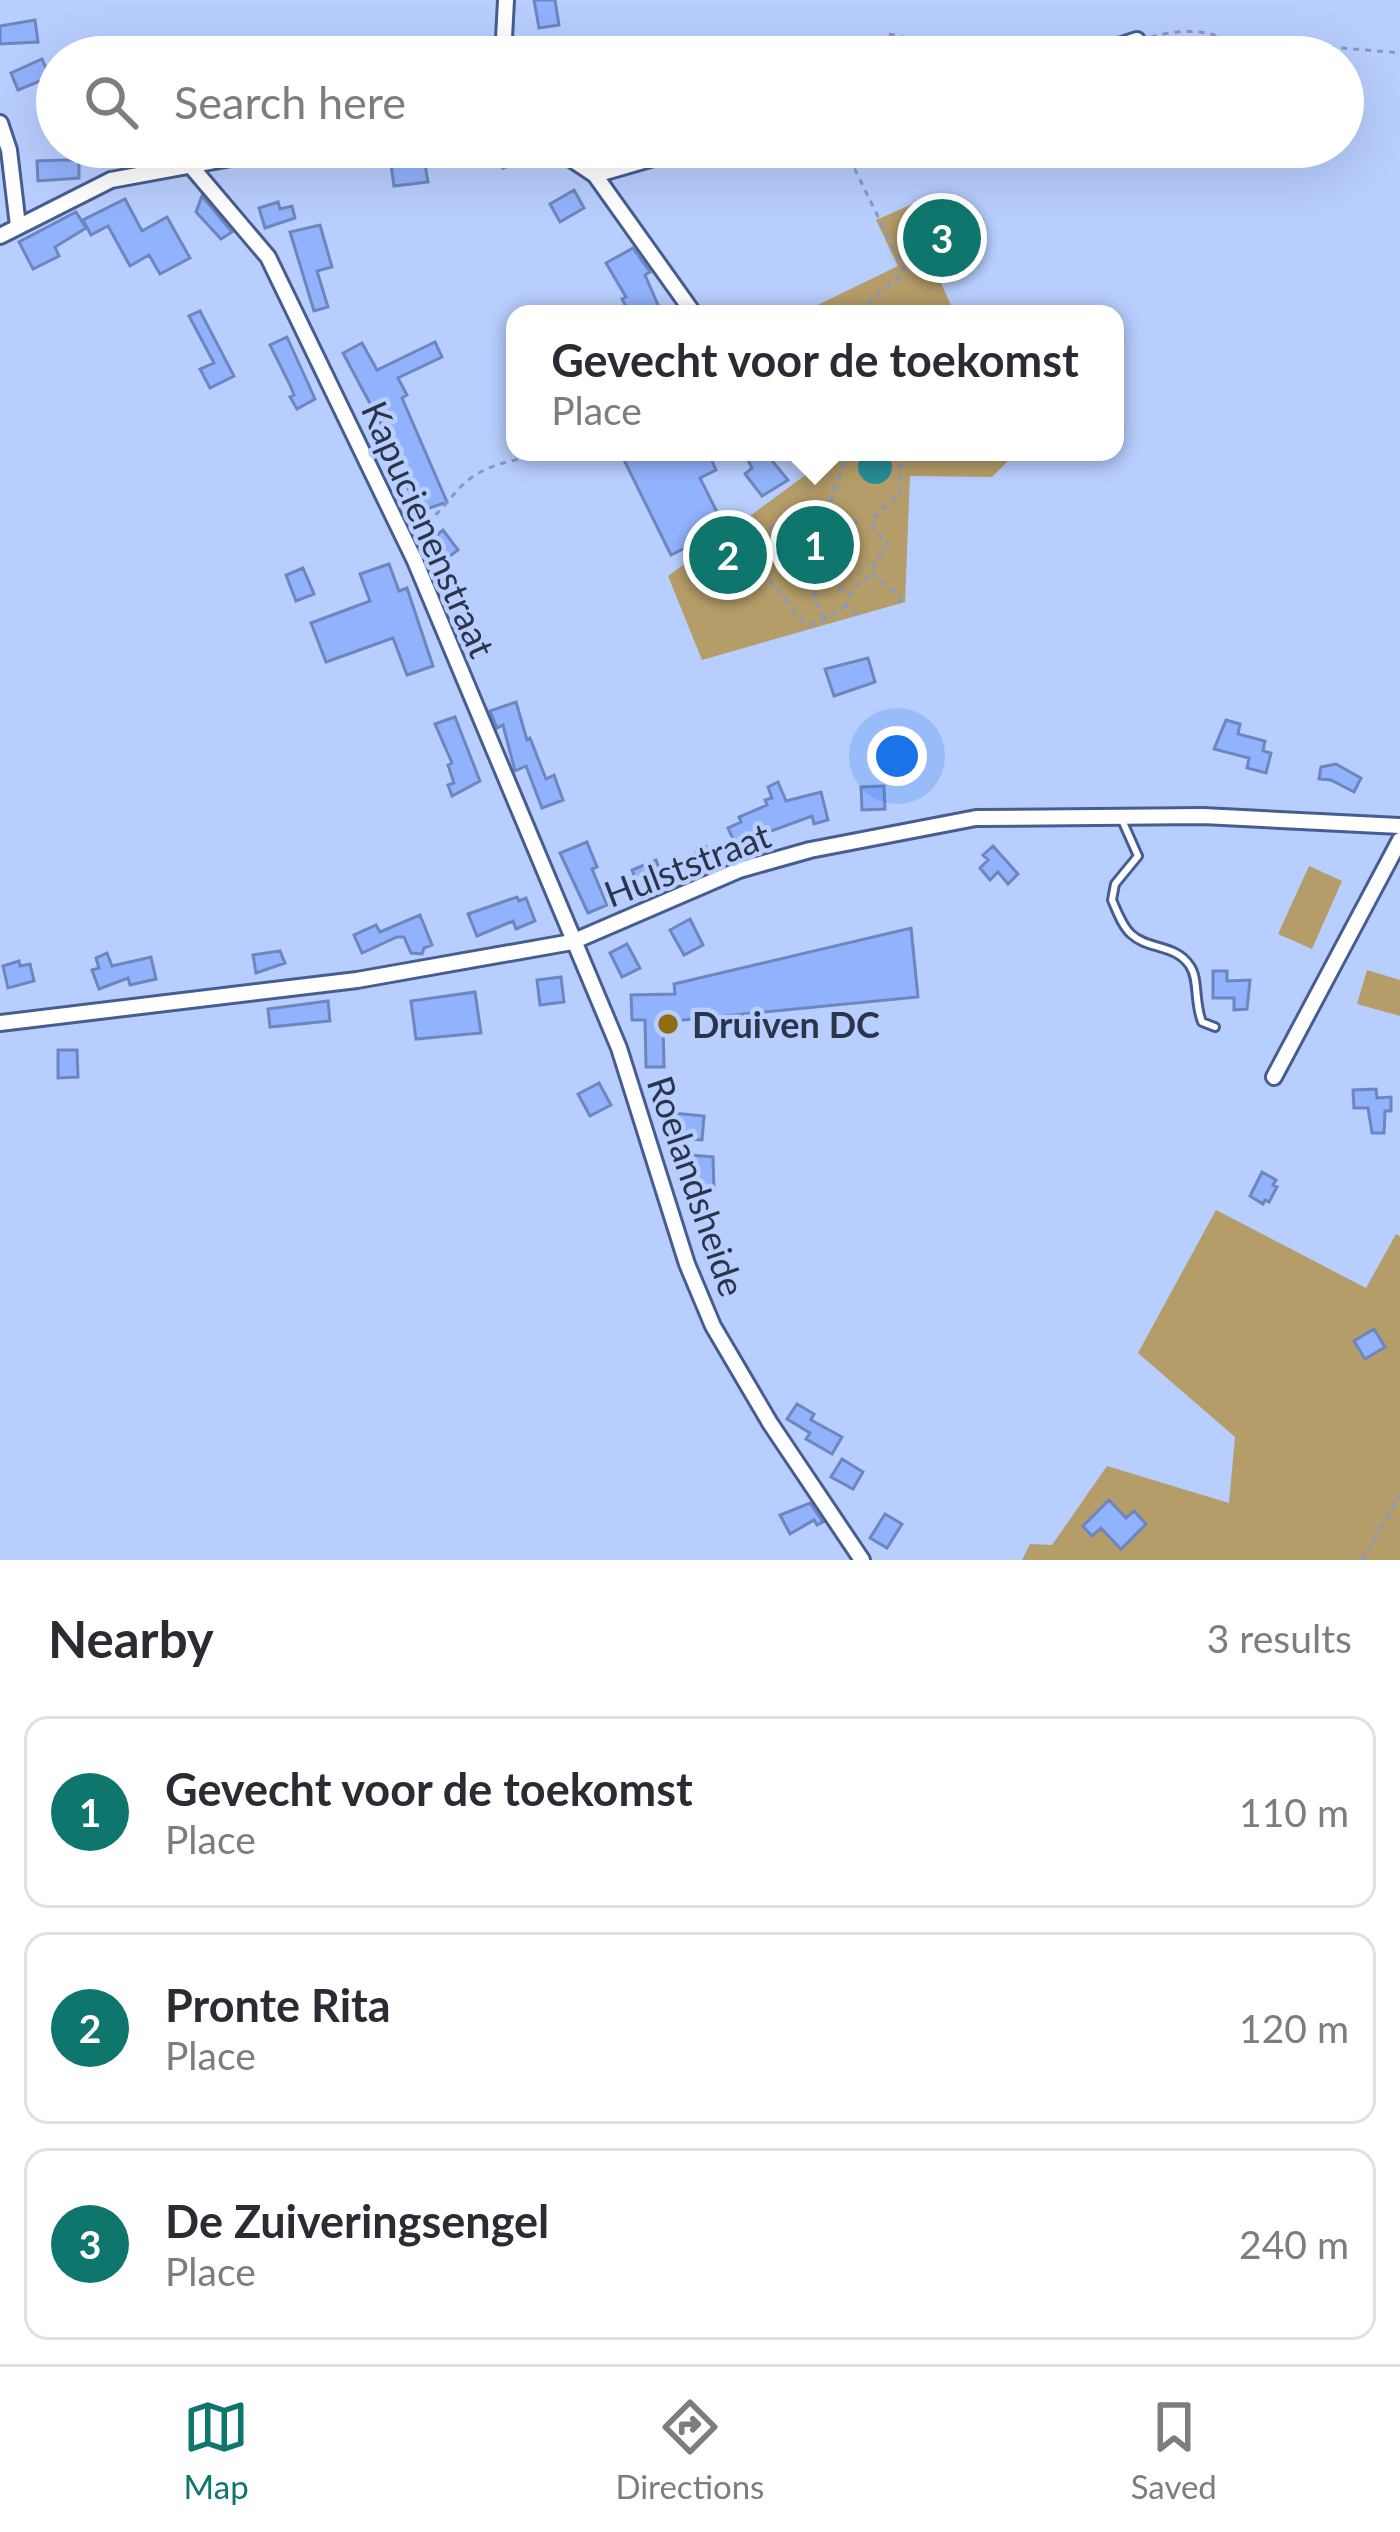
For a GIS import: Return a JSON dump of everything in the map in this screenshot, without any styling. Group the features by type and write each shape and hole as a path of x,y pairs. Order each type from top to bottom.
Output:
{"street":[{"path":"504,36 506,0"},
{"path":"0,123 9,150 18,226"},
{"path":"0,236 111,180 174,168"},
{"name":"Kapucienenstraat","path":"193,168 268,256 403,536 572,942"},
{"path":"584,168 595,175 688,305"},
{"path":"595,175 619,168"},
{"name":"Hulststraat","path":"0,1023 357,980 572,942 739,869 810,850 976,818 1203,816 1400,826"},
{"path":"1274,1077 1400,840"},
{"name":"Roelandsheide","path":"572,942 619,1048 687,1264 713,1326 770,1423 862,1560"}],"lane":[{"path":"1120,816 1138,856 1115,884 1112,900 1128,932 1181,955 1189,964 1202,1022 1215,1027"}],"path":[{"path":"1156,36 1174,32 1216,36"},
{"path":"889,34 898,36"},
{"path":"1364,50 1400,53"},
{"path":"854,168 904,270 866,305"},
{"path":"403,536 442,513 468,480 510,461"},
{"path":"845,461 831,499 838,513 857,520 845,544 829,550 776,524 760,551 772,583 798,618 810,624 846,606 849,596 872,572 887,543 873,527 873,518 900,494 900,461"},
{"path":"872,572 898,593 901,603"},
{"path":"825,618 814,606 818,586 832,581 849,596"},
{"path":"846,606 857,615"},
{"path":"1362,1560 1400,1494"}],"shaded area":[{"path":"926,198 950,239 927,252 951,305 818,305 898,266 876,220"},
{"path":"825,461 1008,461 992,477 910,476 905,602 702,660 668,576"},
{"path":"859,461 891,461 891,474 882,483 868,483 859,474"},
{"path":"1309,866 1342,881 1312,949 1278,934"},
{"path":"1367,970 1400,980 1400,1016 1357,1004"},
{"path":"1216,1210 1366,1288 1396,1234 1400,1236 1400,1560 1022,1560 1030,1544 1052,1545 1107,1466 1229,1503 1235,1437 1138,1353"}],"building":[{"path":"534,0 555,0 559,25 539,28"},
{"path":"35,20 36,42 0,44 0,26"},
{"path":"36,62 36,83 18,90 11,73"},
{"path":"37,168 79,168 79,178 38,181"},
{"path":"391,168 426,168 428,182 394,186"},
{"path":"574,190 584,208 560,222 550,204"},
{"path":"202,196 232,232 221,239 196,212"},
{"path":"125,199 142,231 167,217 190,258 160,274 149,255 130,266 108,226 91,235 83,220"},
{"path":"278,202 280,209 292,206 295,218 265,228 259,208"},
{"path":"76,212 86,228 55,247 59,256 33,269 19,242"},
{"path":"320,225 332,267 317,271 328,307 314,311 290,232"},
{"path":"633,248 650,272 645,275 658,305 625,305 622,299 626,297 606,263"},
{"path":"200,311 234,376 210,388 200,369 214,363 189,316"},
{"path":"287,337 315,399 297,409 270,345"},
{"path":"435,342 442,357 398,378 407,395 402,398 447,502 418,512 382,426 343,353 362,343 377,370"},
{"path":"624,461 712,461 716,470 700,478 725,528 671,555"},
{"path":"748,461 772,461 788,480 762,496 745,474 752,468"},
{"path":"443,530 458,550 442,562 436,554 427,560 421,547"},
{"path":"389,564 399,591 407,588 433,666 407,675 393,638 326,662 311,623 370,601 360,574"},
{"path":"303,568 314,594 296,601 286,575"},
{"path":"868,658 875,682 834,696 825,669"},
{"path":"516,702 527,740 530,738 546,779 554,775 563,800 542,808 526,766 515,771 503,725 497,728 490,711"},
{"path":"455,717 480,781 452,796 448,785 454,783 448,765 452,763 435,724"},
{"path":"1226,720 1240,724 1238,734 1265,741 1263,751 1271,753 1266,773 1247,768 1249,758 1214,749"},
{"path":"1336,764 1361,778 1354,792 1319,779 1321,767"},
{"path":"778,782 786,801 821,792 828,820 814,824 812,816 737,848 728,828 741,822 739,817 767,805 765,800 772,798 768,787"},
{"path":"884,786 885,809 862,810 861,787"},
{"path":"587,842 607,905 588,913 560,853"},
{"path":"993,846 1018,874 1008,884 998,872 990,880 980,868 988,860 983,855"},
{"path":"706,847 716,867 681,883 674,867"},
{"path":"656,860 663,879 640,890 632,870"},
{"path":"517,897 519,901 526,898 535,921 516,929 513,921 477,936 468,914"},
{"path":"420,915 432,945 422,954 411,953 404,937 362,953 354,935 376,925 380,932"},
{"path":"690,919 703,945 684,955 670,930"},
{"path":"911,928 918,997 663,1022 664,1067 646,1067 645,1020 632,1020 631,995 675,994 674,984"},
{"path":"627,944 640,968 622,977 610,953"},
{"path":"280,951 285,963 256,973 253,955"},
{"path":"107,953 112,966 151,957 156,979 130,985 128,978 99,989 92,970 99,968 96,958"},
{"path":"19,961 20,966 30,964 34,981 8,988 3,966"},
{"path":"1213,971 1227,971 1227,981 1250,980 1247,1009 1234,1010 1234,998 1213,998"},
{"path":"561,977 564,1002 540,1005 537,980"},
{"path":"475,992 481,1033 416,1039 411,1001"},
{"path":"328,1001 330,1021 270,1027 268,1009"},
{"path":"58,1050 77,1050 78,1077 58,1078"},
{"path":"599,1083 611,1105 590,1116 578,1094"},
{"path":"1376,1089 1377,1098 1391,1097 1384,1133 1372,1133 1368,1108 1354,1108 1353,1090"},
{"path":"673,1113 704,1116 702,1140 671,1138"},
{"path":"690,1155 713,1157 714,1191 687,1184"},
{"path":"1262,1172 1276,1180 1273,1185 1277,1187 1263,1204 1250,1196"},
{"path":"1374,1329 1385,1347 1365,1359 1354,1341"},
{"path":"797,1404 814,1414 811,1420 842,1437 832,1454 806,1439 810,1433 787,1419"},
{"path":"842,1459 863,1472 853,1489 831,1477"},
{"path":"1109,1500 1126,1518 1134,1511 1146,1524 1121,1549 1101,1528 1092,1536 1083,1526"},
{"path":"810,1503 823,1522 817,1525 814,1520 790,1534 780,1515"},
{"path":"885,1514 902,1524 887,1548 870,1538"}],"place":[{"name":"De Zuiveringsengel","path":"942,238"},
{"name":"Gevecht voor de toekomst","path":"815,545"},
{"name":"Pronte Rita","path":"728,555"},
{"name":"Druiven DC","path":"668,1024"}]}
